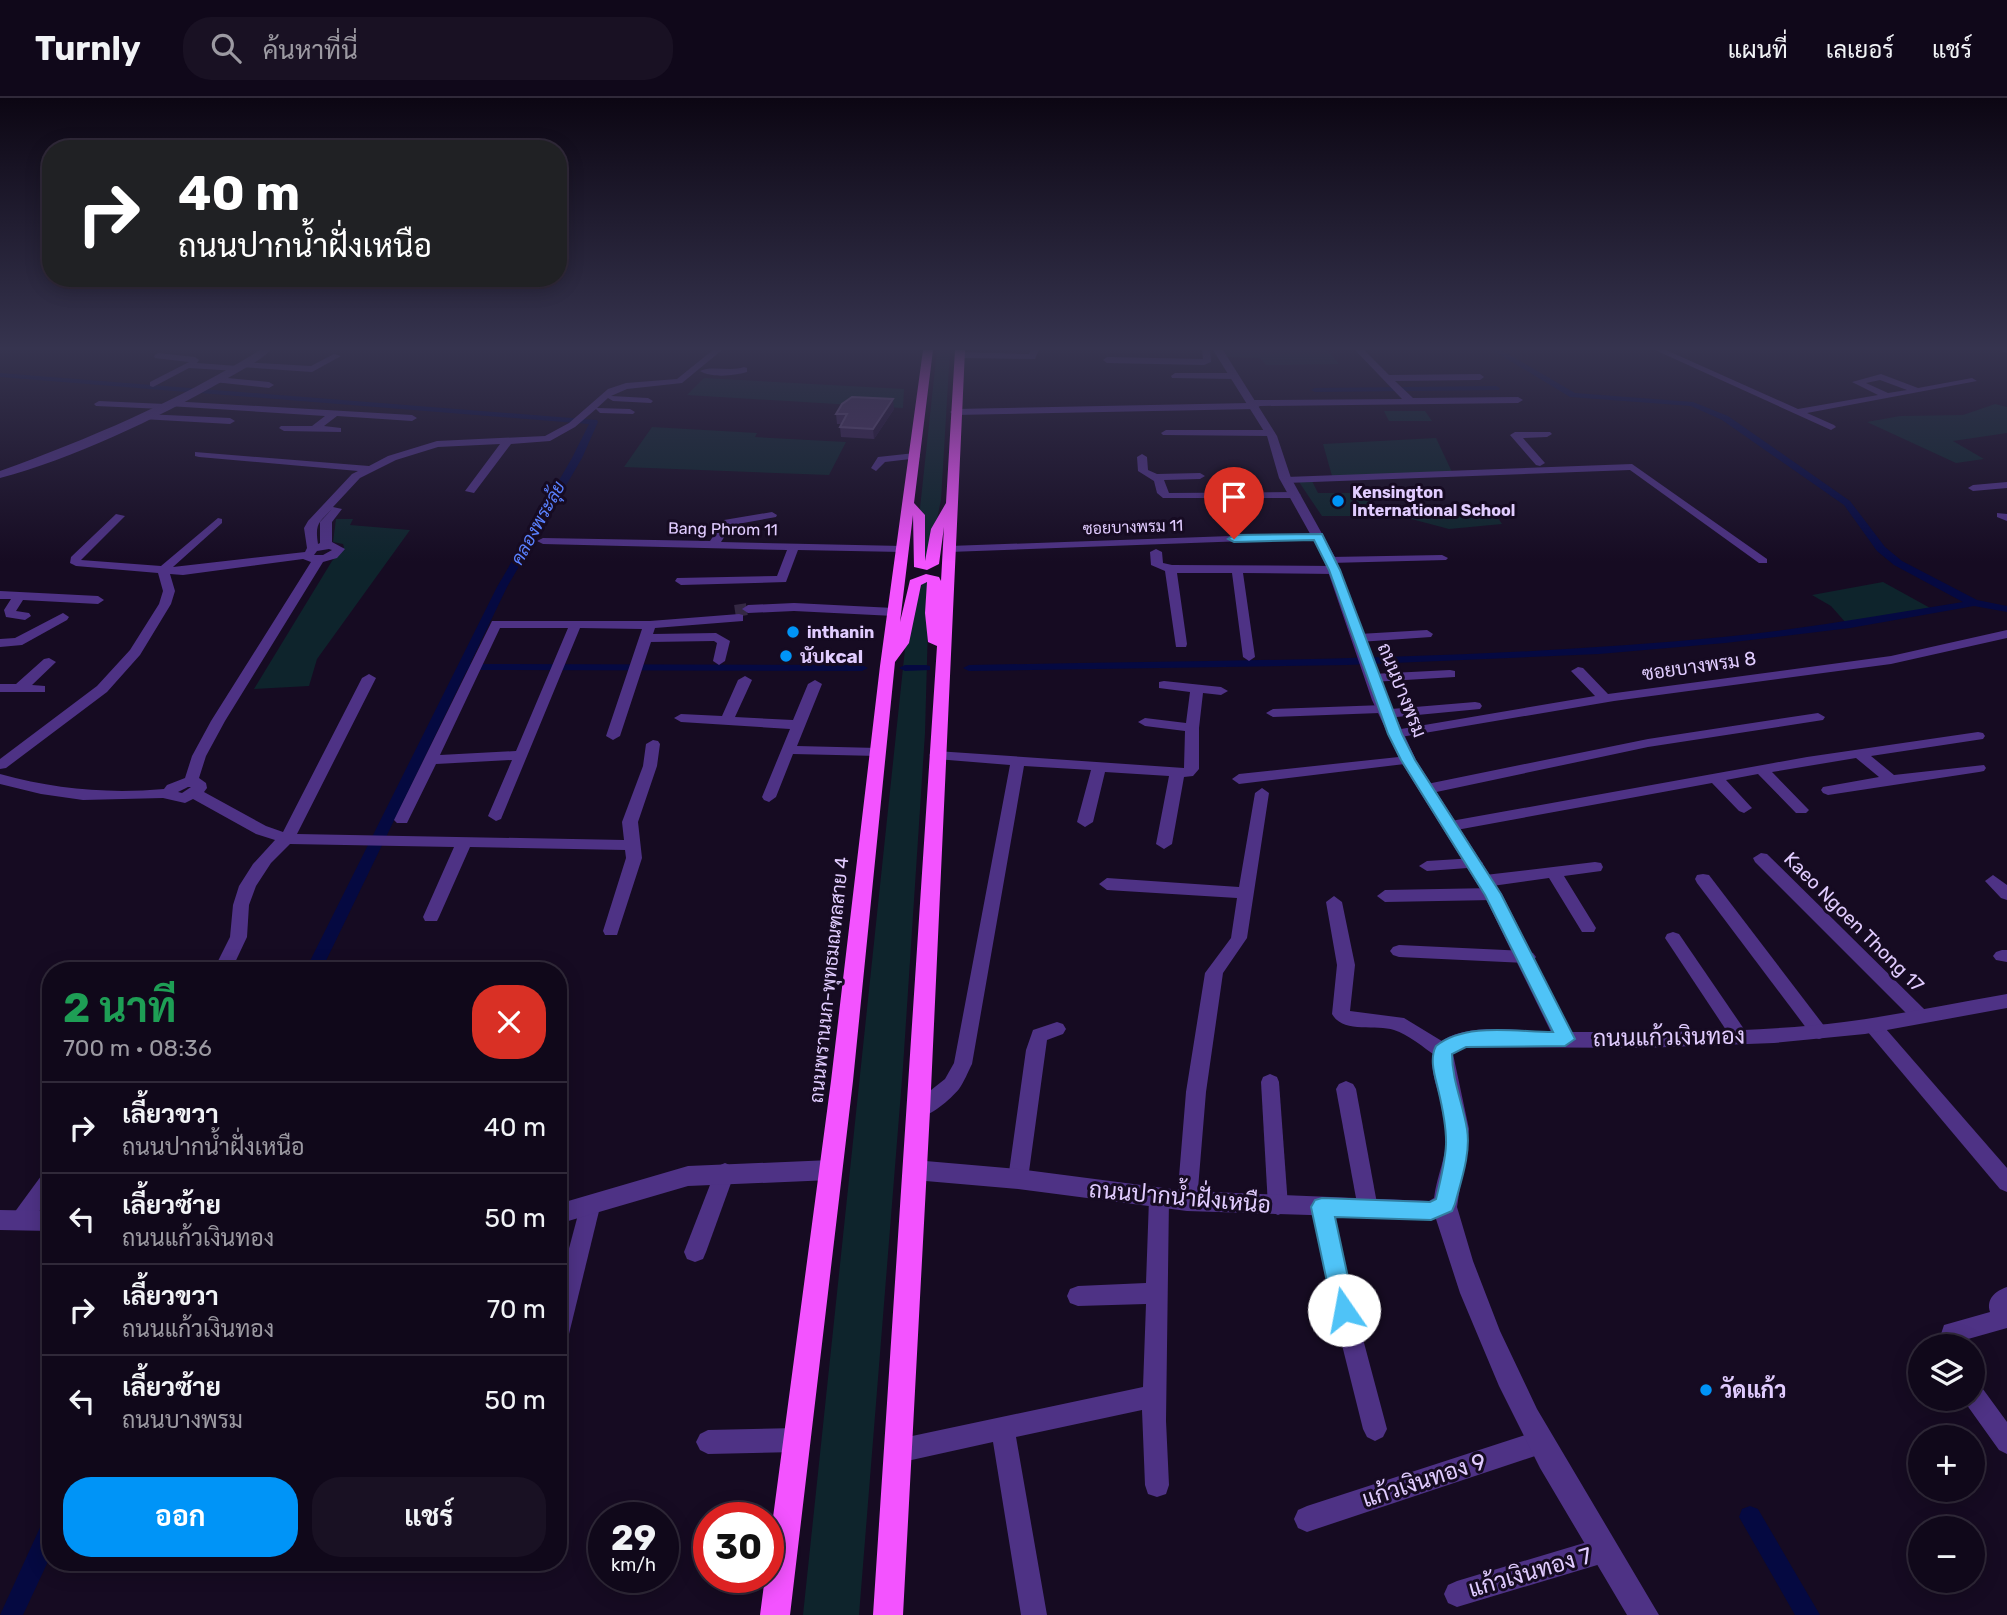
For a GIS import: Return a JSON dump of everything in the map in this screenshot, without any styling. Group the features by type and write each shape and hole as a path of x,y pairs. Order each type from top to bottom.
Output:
{"main road":[{"name":"ถนนพรานนก-พุทธมณฑลสาย 4","path":"775,1615 831,1170 877,752 919,421"},
{"path":"888,1615 919,1111 955,421"},
{"path":"909,505 919,515 919,564 926,566 934,561 937,529 942,514 951,504"},
{"path":"888,662 902,643 915,583 926,578 934,580 933,633 942,654"}],"street":[{"path":"0,475 107,435 137,421"},
{"path":"226,421 230,421"},
{"path":"314,429 325,421"},
{"path":"163,570 169,591 165,604 135,652 102,689 0,771 49,793 134,798 169,793 175,799 193,788 199,756 313,554 310,528 356,476 424,452 551,442 581,421"},
{"name":"ถนนบางพรม","path":"1263,421 1286,480 1332,565 1395,734 1408,760 1489,887 1527,957 1565,1039"},
{"path":"1819,421 1831,427"},
{"path":"284,428 338,430"},
{"path":"1166,433 1270,433"},
{"path":"1544,466 1515,435 1547,434"},
{"path":"470,491 504,445"},
{"path":"199,454 373,469"},
{"path":"876,468 882,459 915,456"},
{"path":"1142,457 1143,471 1156,477 1200,477"},
{"path":"1286,480 1544,466 1632,467 1763,561"},
{"path":"120,516 75,559 76,563 183,571 339,550 337,546 326,545 326,522 373,469"},
{"path":"1156,477 1159,479 1162,493 1167,496 1296,495"},
{"path":"1973,488 2007,485"},
{"path":"713,545 728,522 772,515"},
{"path":"163,570 218,521"},
{"name":"ซอยบางพรม 11","path":"949,549 1318,536"},
{"name":"Bang Phrom 11","path":"543,541 903,549"},
{"path":"681,581 782,579 793,546"},
{"path":"1156,552 1157,565 1171,569 1237,569 1441,558"},
{"path":"1171,569 1181,644"},
{"path":"1237,569 1249,657"},
{"path":"0,595 98,600"},
{"path":"19,596 10,614 25,616"},
{"path":"649,632 769,608 894,612"},
{"path":"0,643 18,642 63,617"},
{"path":"402,820 496,624 576,624 716,637 724,641 719,661"},
{"path":"496,816 576,624"},
{"path":"614,736 649,632"},
{"path":"1359,638 1427,634"},
{"name":"ซอยบางพรม 8","path":"1395,734 1605,699 1891,660 2007,634"},
{"path":"19,689 49,662"},
{"path":"1368,667 1450,674"},
{"path":"1578,671 1605,699"},
{"path":"227,962 237,943 242,921 241,905 251,881 271,849 287,839 369,678"},
{"path":"727,720 745,680"},
{"path":"769,797 815,684"},
{"path":"1164,685 1221,691"},
{"path":"0,688 40,689"},
{"path":"936,755 1018,759 1177,774 1192,769 1192,728 1197,688"},
{"path":"1273,713 1385,712 1475,706"},
{"path":"1427,789 1661,741 1818,717"},
{"path":"681,718 799,725"},
{"path":"1145,722 1192,728"},
{"path":"1451,826 1761,769 1978,736"},
{"path":"611,931 634,858 630,845 630,822 650,766 653,744"},
{"path":"789,750 877,752"},
{"path":"1859,753 1891,779"},
{"path":"432,760 522,755"},
{"path":"919,1111 953,1084 963,1063 1018,759"},
{"path":"1239,779 1408,760"},
{"path":"1085,822 1099,766"},
{"path":"1828,790 1979,768"},
{"path":"1761,769 1801,810"},
{"path":"1164,844 1177,774"},
{"path":"1716,779 1744,808"},
{"path":"193,788 261,830 287,839 630,845"},
{"path":"1187,1201 1196,1092 1214,973 1216,965 1236,947 1248,893 1262,793"},
{"path":"431,917 465,841"},
{"name":"Kaeo Ngoen Thong 17","path":"1760,858 1919,1015"},
{"path":"1427,866 1475,863"},
{"path":"1385,896 1489,887 1553,872 1595,867"},
{"path":"1553,872 1588,929"},
{"path":"1703,879 1819,1032"},
{"path":"1993,881 2007,894"},
{"path":"1107,884 1248,893"},
{"path":"1334,901 1346,965 1341,1014 1351,1019 1398,1023 1443,1051 1442,1066 1458,1131 1457,1155 1445,1204 1491,1344 1541,1442 1644,1615"},
{"path":"1673,938 1740,1037"},
{"path":"1399,951 1527,957"},
{"name":"ถนนแก้วเงินทอง","path":"1443,1051 1455,1041 1466,1040 1740,1037 1819,1032 1873,1026 1919,1015 2007,1002"},
{"path":"1873,1026 2007,1183"},
{"path":"1018,1179 1035,1050 1039,1035 1057,1029"},
{"path":"1270,1082 1278,1206"},
{"path":"1346,1089 1368,1209"},
{"path":"567,1212 688,1176 725,1172 831,1170"},
{"name":"ถนนปากน้ำฝั่งเหนือ","path":"914,1170 1018,1179 1187,1201 1431,1211 1445,1204"},
{"path":"695,1252 725,1172"},
{"path":"11,1220 42,1187"},
{"path":"1157,1485 1154,1396 1159,1199"},
{"path":"567,1298 590,1207"},
{"path":"1322,1207 1344,1310 1375,1429"},
{"path":"11,1220 42,1220"},
{"path":"1077,1296 1157,1293"},
{"path":"1952,1334 2006,1313"},
{"path":"898,1451 1003,1431 1154,1396"},
{"path":"1984,1411 2007,1442"},
{"path":"1003,1431 1034,1615"},
{"path":"708,1442 797,1440"},
{"name":"แก้วเงินทอง 9","path":"1307,1520 1541,1442"},
{"name":"แก้วเงินทอง 7","path":"1457,1594 1604,1550"}],"shaded area":[{"path":"929,421 946,421 941,500 928,561 925,561 920,508"},
{"path":"2007,421 2007,433 1953,441 1984,459 1956,463 1867,422"},
{"path":"652,427 757,433 755,437 846,442 829,475 624,467"},
{"path":"1436,438 1452,472 1332,476 1323,444"},
{"path":"1312,481 1318,493 1361,493 1381,513 1494,512 1502,524 1449,529 1400,516 1322,516 1299,482"},
{"path":"336,519 353,519 350,525 410,530 317,659 309,686 254,689 332,561 344,547 343,544 333,542"},
{"path":"922,582 927,582 929,589 925,733 903,1067 859,1615 803,1615 905,649"},
{"path":"1883,582 1932,609 1847,624 1831,606 1812,595"}],"building":[{"path":"843,421 878,421 873,429 840,427"}],"waterway":[{"name":"คลองพระลุ้ย","path":"317,962 502,587 577,458 594,422 579,421"},
{"path":"1729,421 1847,503 1881,549 1898,563 1974,603"},
{"path":"969,668 1347,662 1599,651 1725,640 1850,624 1974,603"},
{"path":"1974,603 2007,609"},
{"path":"464,667 862,668"},
{"path":"905,668 926,668"},
{"path":"1750,1517 1808,1615"},
{"name":"คลองพระลุ้ย","path":"11,1615 42,1548"}],"tunnel":[{"path":"735,611 748,609"}],"place":[{"name":"Kensington International School","path":"1338,501"},
{"name":"inthanin","path":"793,632"},
{"name":"นับkcal","path":"786,656"},
{"name":"วัดแก้ว","path":"1706,1390"}],"route":[{"path":"1234,539 1318,536 1335,570 1380,700 1395,734 1408,760 1493,894 1527,957 1565,1039 1455,1041 1443,1051 1442,1066 1455,1108 1458,1131 1457,1155 1445,1204 1431,1211 1322,1207 1344,1310"}]}
